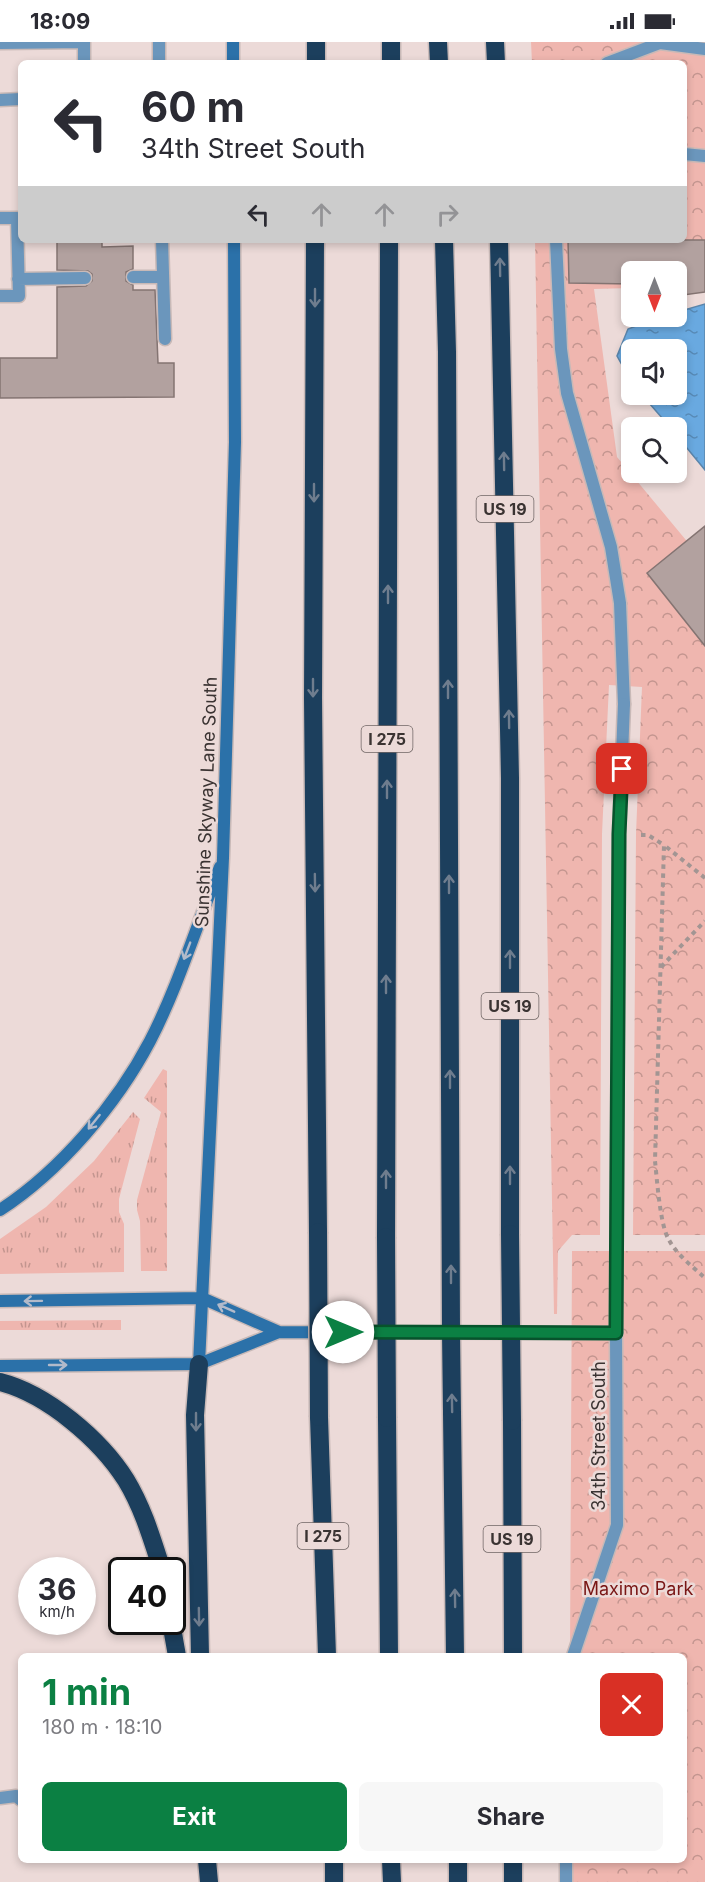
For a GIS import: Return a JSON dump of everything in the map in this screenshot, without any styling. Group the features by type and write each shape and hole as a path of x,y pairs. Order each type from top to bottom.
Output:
{"highway":[{"path":"316,42 316,60"},
{"path":"391,42 391,60"},
{"path":"438,42 439,60"},
{"path":"495,42 496,60"},
{"name":"I 275","path":"315,243 313,698 319,1417 327,1653"},
{"name":"I 275","path":"389,243 386,1237 389,1653"},
{"path":"444,243 447,352 451,1332 455,1653"},
{"name":"US 19","path":"499,243 510,778 513,1653"},
{"path":"199,1364 195,1415 200,1653"},
{"path":"0,1382 17,1387 51,1406 93,1440 125,1479 148,1525 158,1557"},
{"path":"173,1635 176,1653"},
{"path":"207,1863 209,1882"},
{"path":"334,1863 334,1882"},
{"path":"392,1863 392,1882"},
{"path":"458,1863 458,1882"},
{"path":"513,1863 513,1882"}],"street":[{"path":"0,43 84,42 84,60"},
{"path":"159,42 159,60"},
{"path":"233,42 233,60"},
{"path":"615,60 660,44 705,49"},
{"path":"0,100 18,99"},
{"path":"687,154 705,156"},
{"path":"0,218 17,218 19,296 0,296"},
{"path":"162,243 165,339"},
{"name":"Sunshine Skyway Lane South","path":"199,1364 223,858 235,442 234,243"},
{"name":"34th Street South","path":"556,243 561,349 567,393 611,547 620,603 624,704 619,834 617,1525 574,1653"},
{"path":"133,277 163,277"},
{"path":"18,279 85,278"},
{"path":"0,1210 33,1185 69,1151 103,1111 135,1066 161,1016 223,858"},
{"path":"0,1301 202,1298 279,1332"},
{"path":"0,1366 199,1364 279,1332 616,1333"},
{"path":"0,1798 18,1798"},
{"path":"566,1863 566,1882"}],"path":[{"path":"705,878 664,845 656,1161 660,1202 668,1239 689,1264 705,1278"},
{"path":"660,968 705,921"}],"green space":[{"path":"531,42 705,42 705,287 687,278 687,261 621,261 621,288 594,289 617,457 621,462 621,483 639,483 705,563 705,1235 633,1235 636,834 642,687 609,685 602,834 600,1235 572,1235 558,1251 557,1314 554,1314 535,243 687,243 687,60 532,60"},
{"path":"163,1069 167,1071 167,1271 141,1271 140,1221 137,1200 161,1112 144,1098"},
{"path":"133,1112 140,1119 119,1199 119,1212 124,1224 124,1272 0,1274 0,1239 46,1207 94,1161"},
{"name":"Maximo Park","path":"572,1251 705,1251 705,1882 569,1882 569,1863 687,1863 687,1653 570,1653"},
{"path":"121,1320 121,1330 0,1330 0,1321"}],"water":[{"path":"705,304 705,470 687,448 687,417 661,417 651,405 687,405 687,339 624,339 628,329 633,327 687,327 687,309"},
{"path":"621,346 621,363 617,356"}],"building":[{"path":"687,240 705,240 705,292 687,294 687,261 621,261 621,284 569,283 568,243 687,243"},
{"path":"57,243 102,243 102,247 133,246 133,269 126,272 126,281 133,285 133,290 155,290 158,363 174,363 174,397 0,398 0,358 57,358 57,287 86,286 92,281 92,274 88,271 57,270"},
{"path":"705,526 705,646 647,573"}],"route":[{"path":"343,1332 616,1333 619,834 622,769"}]}
